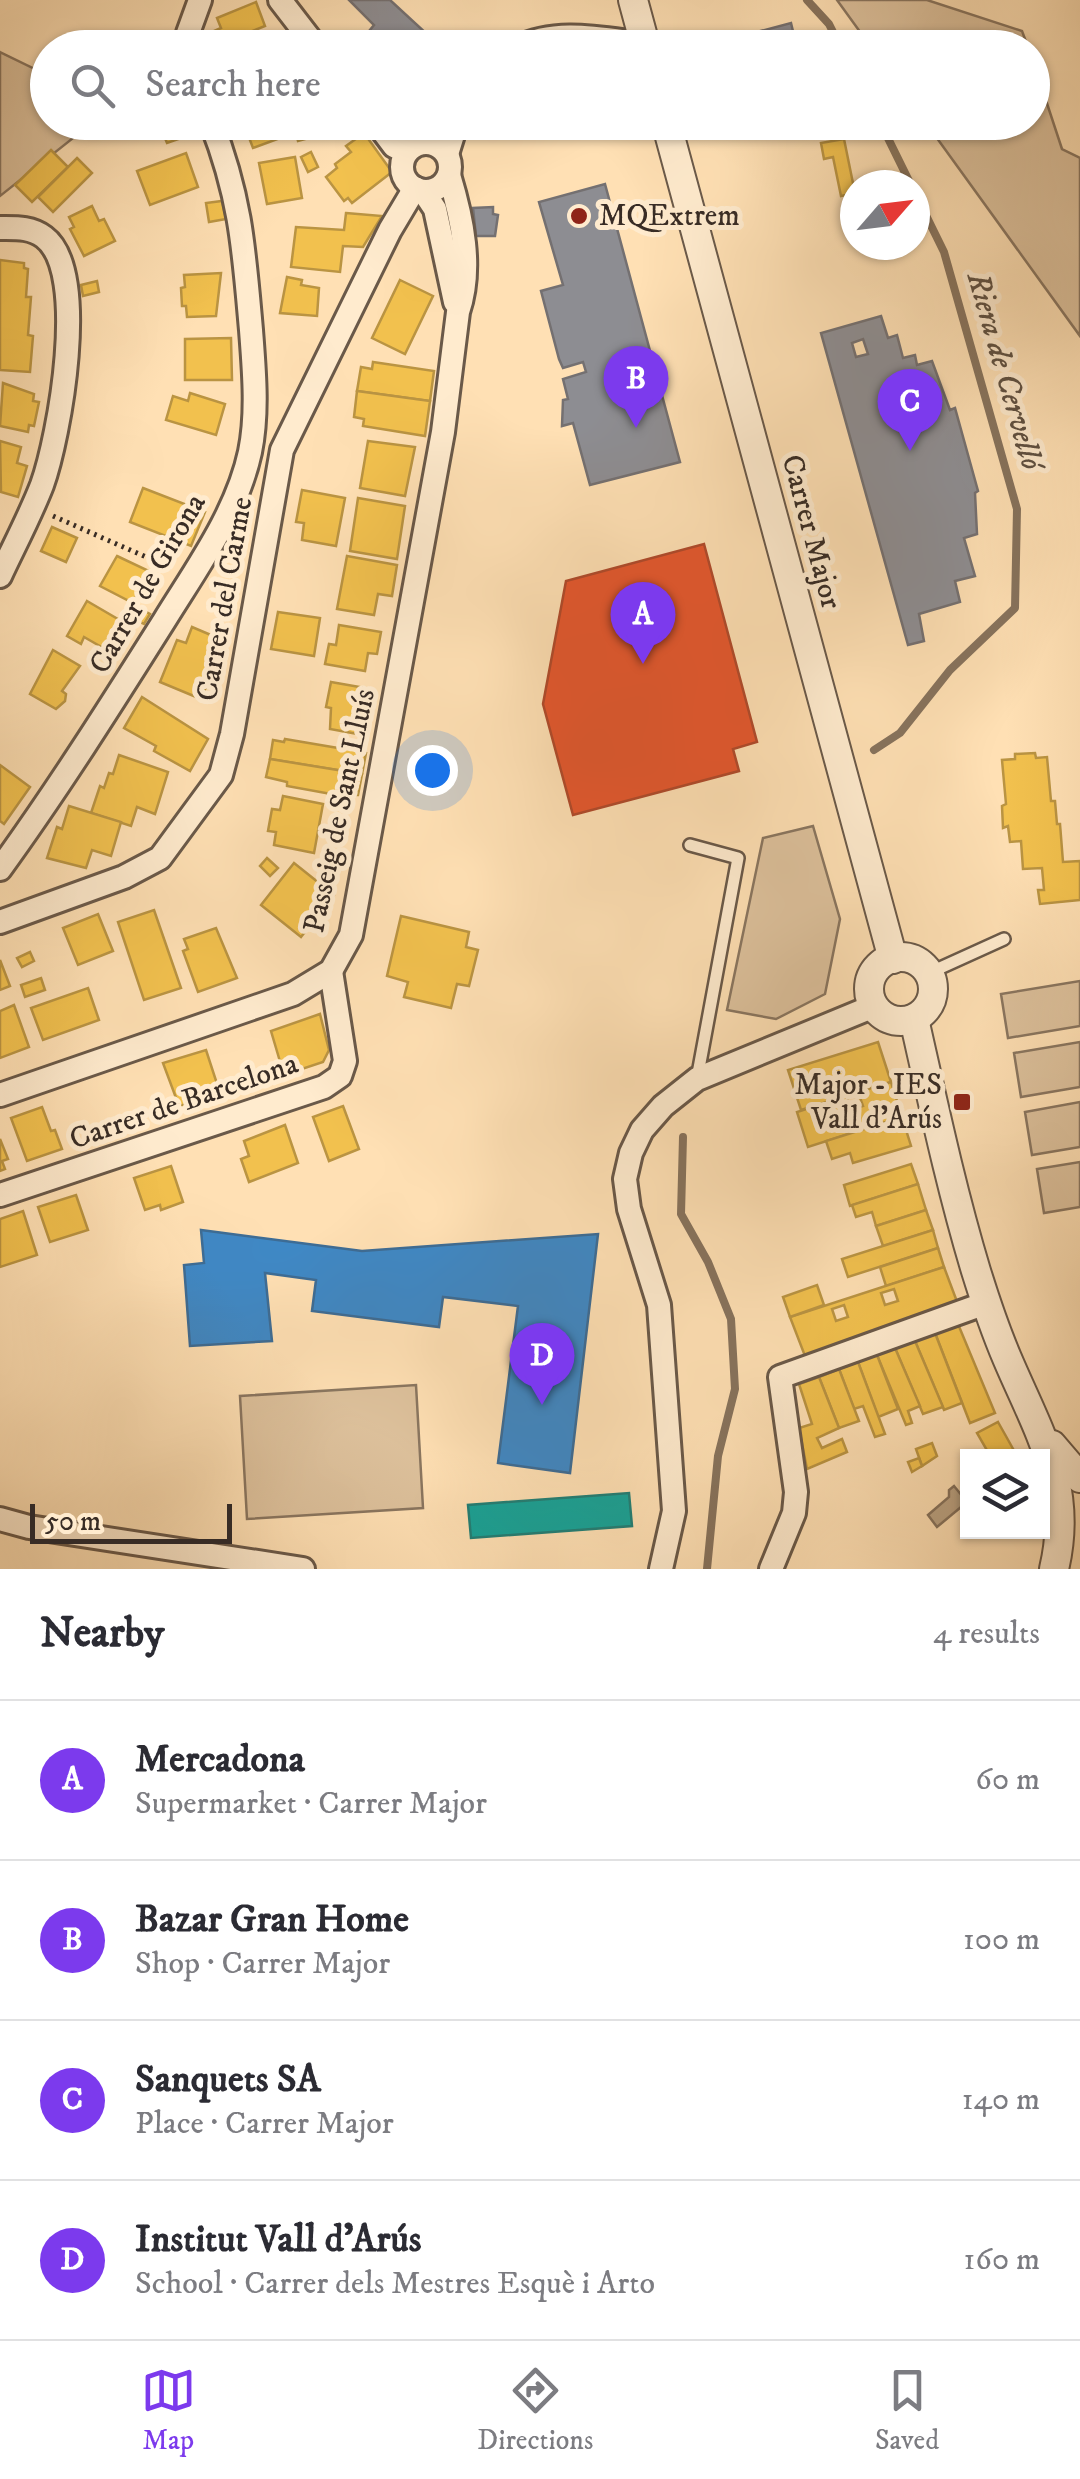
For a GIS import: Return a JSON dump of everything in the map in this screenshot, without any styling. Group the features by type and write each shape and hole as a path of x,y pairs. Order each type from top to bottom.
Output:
{"street":[{"path":"189,30 200,0"},
{"path":"280,0 303,30"},
{"path":"633,0 641,30"},
{"name":"Carrer de Girona","path":"0,869 84,750 226,519 250,452 255,386 242,224 230,168 218,140"},
{"path":"390,140 394,146 411,148 437,144 448,164"},
{"path":"411,148 417,140"},
{"path":"419,190 439,188 453,140"},
{"name":"Carrer Major","path":"671,140 893,959"},
{"name":"Passeig de Sant Lluís","path":"411,148 402,168 408,183 419,190 438,222 458,312"},
{"name":"Passeig de Sant Lluís","path":"0,1095 293,994 331,971 351,935 443,432 464,292 465,254 448,164"},
{"name":"Carrer del Carme","path":"0,922 124,877 160,858 221,776 232,734 282,450 390,230 419,190"},
{"path":"0,228 23,227 47,238 64,270 70,309 61,400 43,482 0,576"},
{"path":"913,958 929,973 933,996 930,1005 914,1018 892,1021 874,1006 870,982 874,972 893,959 913,958"},
{"name":"Carrer de Barcelona","path":"0,1196 324,1087 340,1076 345,1061 331,971"},
{"path":"662,1569 674,1511 660,1306 629,1209 626,1179 632,1153 642,1130 663,1106 697,1079 874,1006"},
{"path":"914,1018 939,1132 986,1303 1054,1470 1060,1500 1059,1550 1054,1569"},
{"path":"771,1569 794,1513 796,1492 780,1377 986,1303"},
{"path":"1041,1432 1080,1478"},
{"path":"0,1520 304,1569"}],"lane":[{"path":"690,845 738,858 697,1079"},
{"path":"929,973 1004,939"}],"path":[{"path":"32,507 191,577"}],"shaded area":[{"path":"837,0 927,0 1019,30 859,30"},
{"path":"0,52 30,67 30,140 71,140 0,196"},
{"path":"1050,113 1062,149 1080,158 1080,336 938,140 1050,140"},
{"path":"813,826 840,919 825,994 776,1019 727,1010 763,838"},
{"path":"1080,981 1080,1026 1008,1038 1001,994"},
{"path":"1080,1042 1080,1087 1021,1097 1014,1053"},
{"path":"1080,1102 1080,1147 1032,1155 1025,1112"},
{"path":"1080,1162 1080,1207 1044,1213 1037,1169"},
{"path":"416,1385 423,1508 247,1519 240,1396"},
{"path":"954,1486 960,1493 960,1508 937,1527 928,1515 949,1497"}],"building: Homes":[{"path":"256,2 265,26 255,30 216,30 221,28 217,18"},
{"path":"250,140 275,140 253,148"},
{"path":"354,140 369,140 392,172 352,203 348,198 344,201 326,177 351,152 346,146"},
{"path":"844,140 850,170 840,170 840,191 833,157 824,159 821,143"},
{"path":"51,150 68,167 32,202 15,185"},
{"path":"311,152 318,167 308,172 301,157"},
{"path":"186,153 198,187 150,205 137,171"},
{"path":"295,157 302,198 267,204 259,163"},
{"path":"77,158 92,173 53,212 38,197"},
{"path":"222,201 226,219 209,222 206,203"},
{"path":"92,206 115,241 84,256 70,229 74,227 69,217"},
{"path":"346,213 382,216 363,247 343,246 340,272 291,267 296,227 344,230"},
{"path":"0,260 24,263 28,269 28,335 33,336 30,372 0,370"},
{"path":"221,273 216,316 187,317 186,306 182,306 184,275"},
{"path":"287,277 302,280 301,285 319,288 317,316 280,313"},
{"path":"400,280 433,296 405,354 372,338"},
{"path":"97,281 99,292 83,296 81,285"},
{"path":"231,338 232,380 185,380 185,339"},
{"path":"373,362 434,371 430,401 357,391 361,367 372,369"},
{"path":"3,383 34,394 33,401 39,402 34,426 29,425 28,432 0,426"},
{"path":"357,391 430,401 425,436 363,426 364,419 354,417"},
{"path":"190,393 225,404 216,435 166,420 173,396 188,401"},
{"path":"0,441 21,447 17,463 27,466 18,497 1,492"},
{"path":"368,441 415,447 405,496 360,488"},
{"path":"143,488 205,512 191,546 130,522"},
{"path":"302,490 345,498 336,546 302,540 304,523 296,522"},
{"path":"358,498 405,506 397,559 350,551"},
{"path":"52,527 77,538 66,562 41,551"},
{"path":"117,556 151,572 143,588 148,590 144,597 137,594 133,603 100,586"},
{"path":"347,556 397,565 392,596 378,594 374,615 337,609"},
{"path":"87,601 128,625 112,653 84,637 81,644 67,636"},
{"path":"137,607 150,614 144,624 131,618"},
{"path":"278,612 320,618 314,656 271,649"},
{"path":"339,625 381,632 377,654 368,653 365,671 325,664 329,644 336,645"},
{"path":"192,627 225,641 201,699 160,682 177,640 186,643"},
{"path":"53,650 80,666 62,691 65,701 56,709 30,694"},
{"path":"331,682 371,689 363,735 330,729 331,708 326,707"},
{"path":"142,697 208,739 190,771 124,728"},
{"path":"273,740 344,749 344,744 361,747 361,752 366,753 362,774 270,759"},
{"path":"1035,753 1036,758 1047,757 1063,862 1080,861 1080,900 1040,904 1038,890 1044,890 1042,868 1023,869 1021,841 1010,842 1008,826 1003,828 1002,806 1006,804 1002,760 1015,759 1015,754"},
{"path":"119,755 168,772 155,814 137,807 131,826 91,813 100,786 104,788 109,773 113,774"},
{"path":"270,759 362,774 358,795 353,798 287,786 287,782 266,777"},
{"path":"0,765 30,787 4,824 0,821"},
{"path":"283,796 323,804 314,853 274,845 276,832 268,831 272,809 280,810"},
{"path":"69,806 121,822 111,856 92,850 86,868 47,858"},
{"path":"267,858 278,868 270,876 260,866"},
{"path":"294,863 334,895 301,937 261,905"},
{"path":"154,910 181,988 144,1000 118,922"},
{"path":"98,914 113,951 78,965 63,928"},
{"path":"401,916 469,932 466,947 478,950 469,986 457,984 451,1008 404,997 408,982 387,976"},
{"path":"216,928 237,978 198,992 183,951 188,949 184,939"},
{"path":"30,952 34,961 22,967 17,958"},
{"path":"0,960 10,986 0,990"},
{"path":"41,978 45,990 25,997 21,985"},
{"path":"88,988 99,1020 43,1040 31,1008"},
{"path":"14,1005 29,1047 0,1058 0,1011"},
{"path":"320,1014 329,1050 323,1062 284,1075 271,1031"},
{"path":"878,1042 891,1082 801,1110 788,1070"},
{"path":"206,1050 221,1096 179,1106 163,1063"},
{"path":"891,1082 902,1117 808,1147 797,1112 846,1096 851,1110 863,1106 858,1092"},
{"path":"343,1106 359,1149 329,1161 313,1117"},
{"path":"42,1107 62,1149 27,1161 11,1118"},
{"path":"902,1117 911,1146 853,1163 850,1153 832,1159 826,1141"},
{"path":"285,1125 298,1163 249,1182 241,1159 249,1156 244,1141"},
{"path":"0,1139 8,1159 2,1161 5,1169 0,1171"},
{"path":"911,1164 918,1184 850,1206 844,1185"},
{"path":"171,1166 183,1202 161,1210 160,1205 145,1210 134,1178"},
{"path":"918,1184 926,1210 876,1226 872,1212 856,1217 852,1205"},
{"path":"76,1195 88,1230 50,1242 38,1207"},
{"path":"926,1210 933,1230 883,1246 876,1226"},
{"path":"23,1211 37,1255 0,1267 0,1219"},
{"path":"933,1230 938,1248 848,1277 842,1259"},
{"path":"938,1248 944,1267 886,1286 880,1267"},
{"path":"944,1267 959,1307 805,1356 790,1317","holes":["894,1289 898,1301 885,1305 881,1293","844,1305 848,1317 836,1321 832,1309"]},
{"path":"817,1285 824,1305 790,1317 783,1297"},
{"path":"958,1324 995,1413 970,1423 935,1333"},
{"path":"935,1333 962,1403 944,1410 915,1341"},
{"path":"915,1341 943,1407 923,1414 895,1348"},
{"path":"895,1348 920,1406 908,1411 912,1423 906,1425 877,1355"},
{"path":"877,1355 898,1409 878,1417 858,1362"},
{"path":"858,1362 885,1434 875,1437 863,1406 854,1409 839,1369"},
{"path":"839,1369 859,1421 839,1428 819,1377"},
{"path":"819,1377 839,1428 817,1438 822,1448 842,1439 847,1452 807,1469 799,1428 812,1424 799,1384"},
{"path":"998,1422 1013,1449 986,1449 977,1433"},
{"path":"932,1443 937,1456 922,1466 916,1449"},
{"path":"919,1458 922,1466 912,1472 908,1462"}],"building: Shops":[{"path":"704,544 757,742 733,749 739,771 573,815 543,704 566,581"}],"building: Schools":[{"path":"201,1230 362,1251 598,1234 570,1473 498,1463 518,1306 443,1297 439,1327 312,1311 316,1280 265,1273 272,1341 190,1346 184,1265 204,1263"}],"building: Public":[{"path":"629,1493 632,1526 471,1538 468,1505"}],"building: Industry":[{"path":"349,0 390,0 423,30 370,30 374,25"},
{"path":"791,23 793,30 765,30"},
{"path":"605,184 680,462 590,485 573,423 562,426 563,400 568,399 563,379 586,372 583,362 563,368 559,359 541,291 563,285 539,202"},
{"path":"493,207 493,214 498,215 495,236 476,236 473,208"},
{"path":"881,316 888,338 897,335 903,358 915,355 917,365 932,361 950,410 955,408 978,491 977,534 964,538 975,576 955,581 960,602 919,614 924,641 908,645 821,333","holes":["863,339 868,354 856,357 852,343"]}],"waterway":[{"name":"Riera de Cervelló","path":"807,0 832,30"},
{"name":"Riera de Cervelló","path":"889,140 904,170"},
{"name":"Riera de Cervelló","path":"874,750 900,733 950,670 1015,608 1017,509 944,252 930,224"},
{"path":"683,1137 681,1214 708,1262 731,1319 735,1389 718,1456 707,1569"}],"place":[{"name":"MQExtrem","path":"579,216"},
{"name":"Bazar Gran Home","path":"636,428"},
{"name":"Sanquets SA","path":"910,451"},
{"name":"Mercadona","path":"643,664"},
{"name":"Major - IES Vall d'Arús","path":"962,1102"},
{"name":"Institut Vall d'Arús","path":"542,1405"}]}
